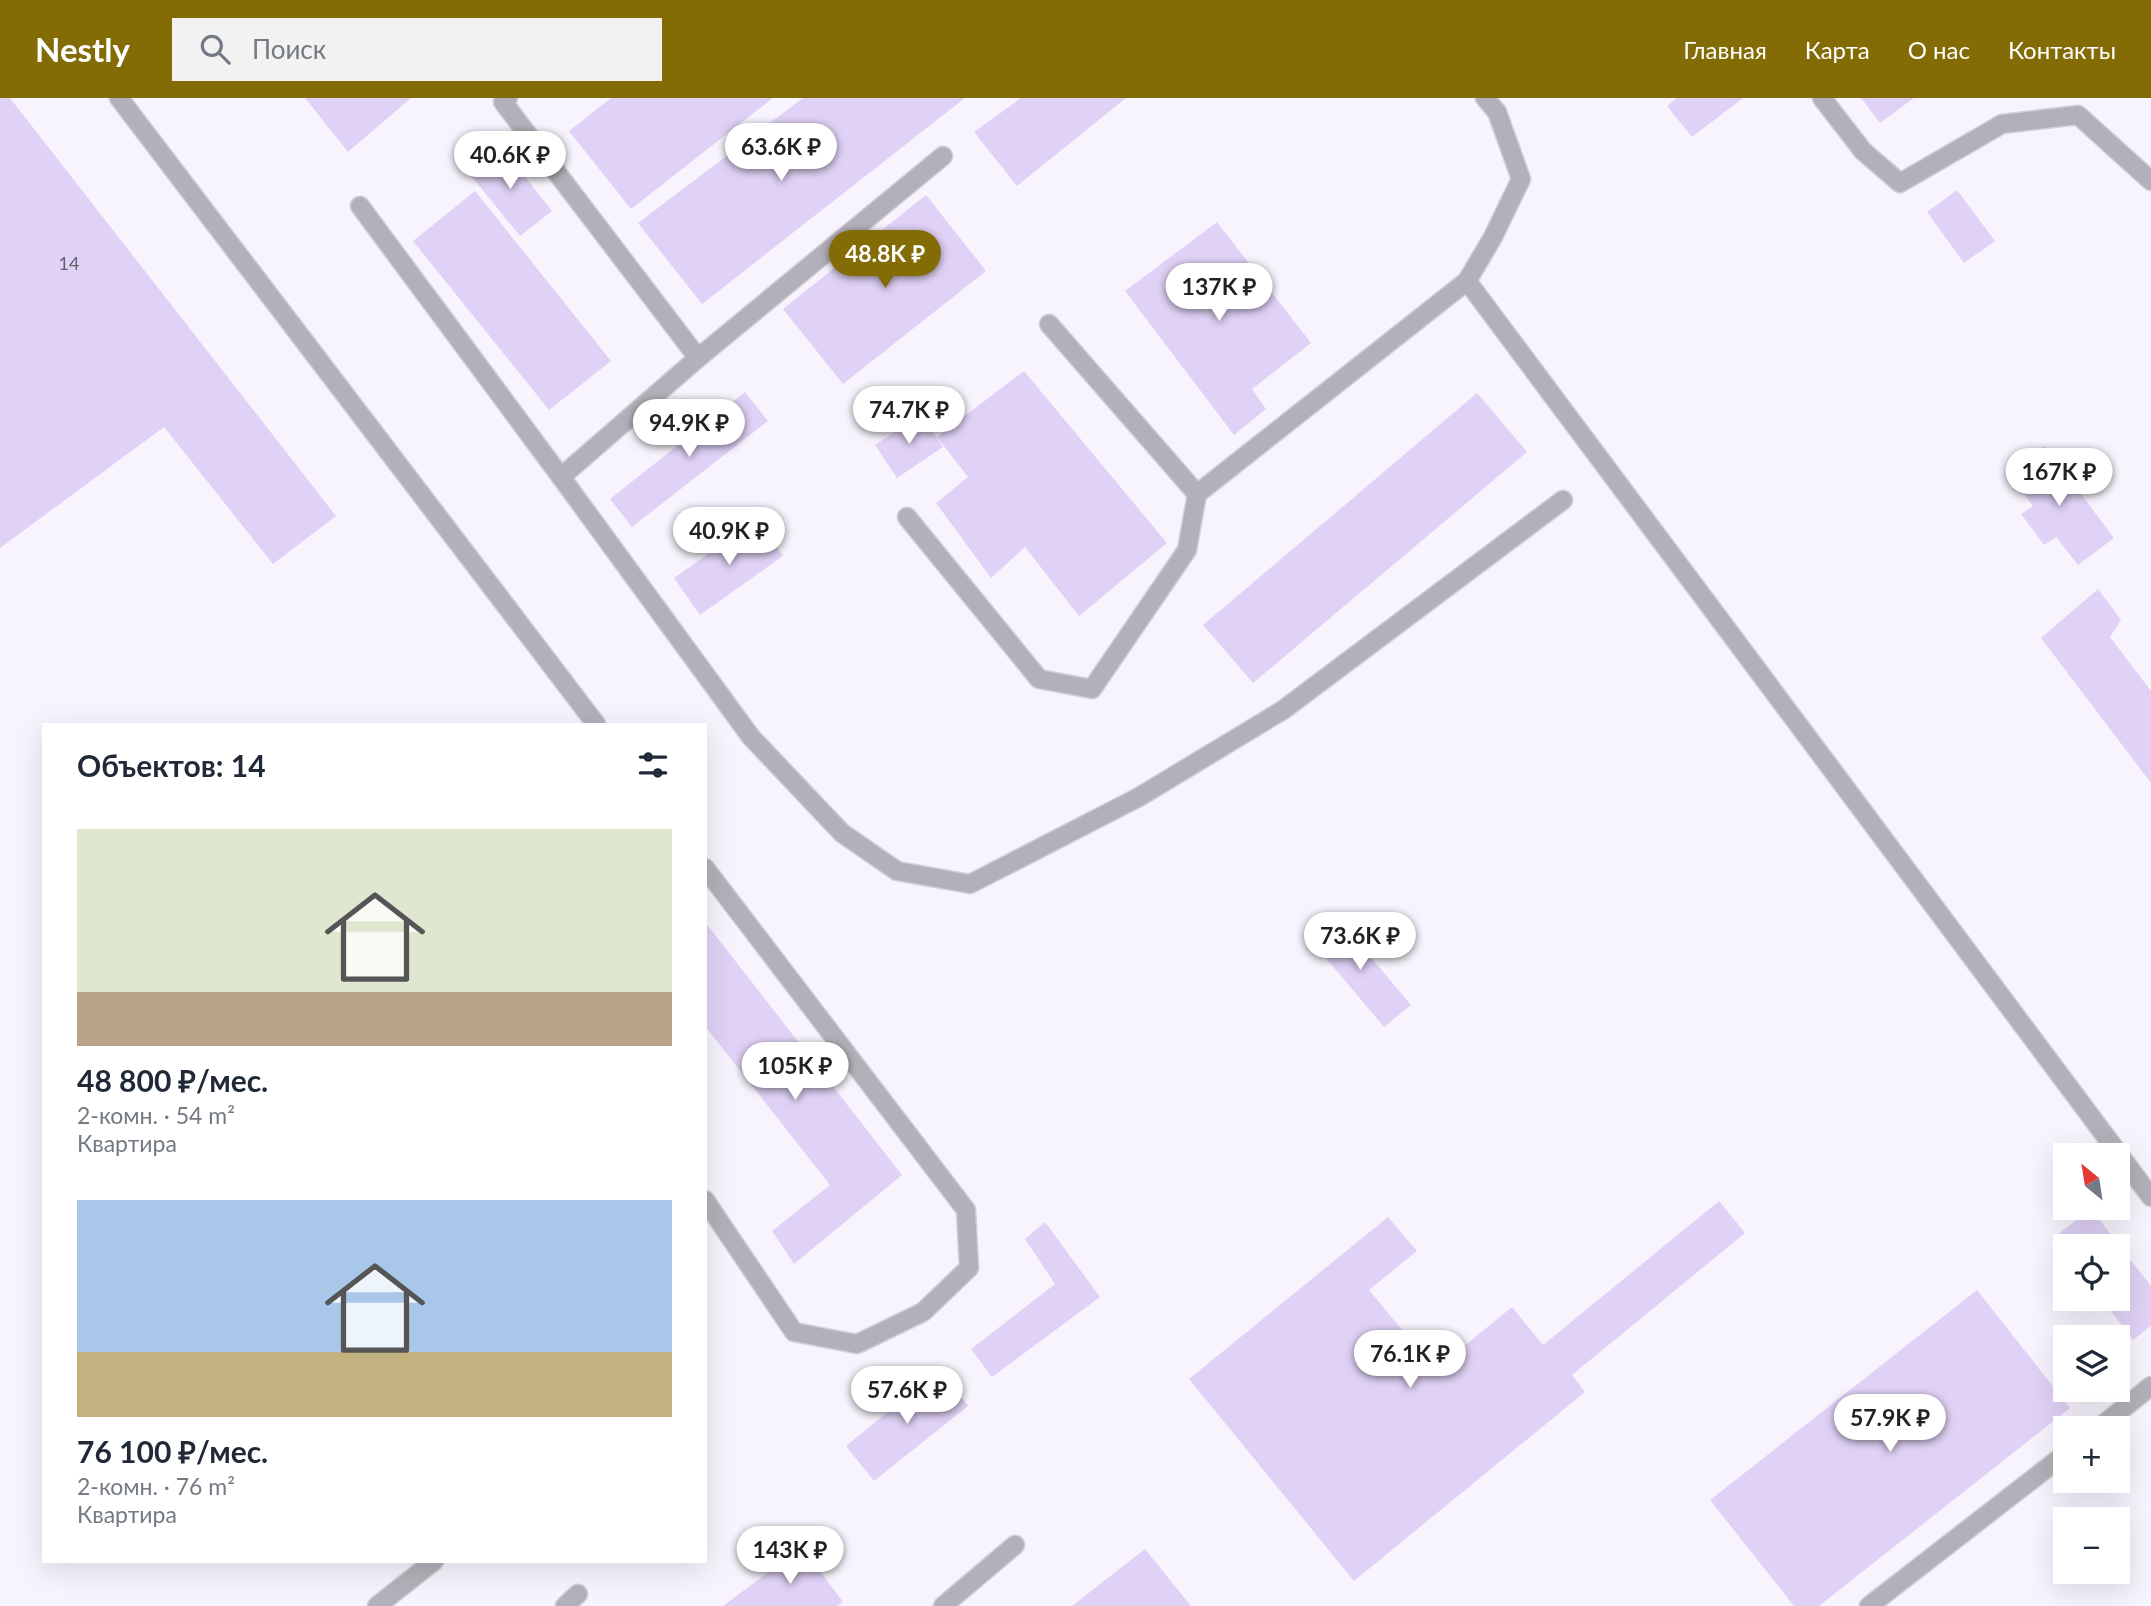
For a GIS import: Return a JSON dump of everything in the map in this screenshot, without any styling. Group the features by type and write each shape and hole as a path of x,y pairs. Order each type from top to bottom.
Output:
{"lane":[{"path":"119,98 595,723"},
{"path":"508,98 503,102 698,358"},
{"path":"907,517 1039,679 1092,689 1187,550 1197,494 1467,281 1493,237 1521,179 1497,112 1485,98"},
{"path":"1822,98 1863,151 1900,183 2002,124 2078,115 2151,181"},
{"path":"561,477 698,358 943,156"},
{"path":"360,206 751,737 842,833 897,871 970,884 1139,797 1283,710 1563,500"},
{"path":"1467,281 2151,1197"},
{"path":"1049,324 1197,494"},
{"path":"707,871 966,1210 969,1268 923,1312 857,1344 794,1332 707,1203"},
{"path":"2114,1416 2151,1385"},
{"path":"1869,1606 2053,1463"},
{"path":"943,1606 1016,1545"},
{"path":"377,1606 431,1563"}],"building":[{"path":"0,98 10,98 336,516 273,564 164,427 0,548"},
{"path":"305,98 411,98 348,152"},
{"path":"611,98 773,98 631,209 569,131"},
{"path":"803,98 965,98 702,304 638,223"},
{"path":"1021,98 1126,98 1017,186 974,132"},
{"path":"1677,98 1743,98 1692,137 1667,106"},
{"path":"1861,98 1914,98 1880,123"},
{"path":"501,146 552,211 520,236 468,172"},
{"path":"1957,190 1995,241 1964,263 1927,212"},
{"path":"475,191 611,361 549,410 413,241"},
{"path":"926,195 986,271 843,384 783,309"},
{"path":"1217,222 1311,343 1252,389 1266,409 1234,435 1125,291"},
{"path":"1024,371 1167,543 1079,616 1025,547 991,578 936,503 968,477 937,437"},
{"path":"745,392 768,421 632,527 610,499"},
{"path":"1477,393 1527,452 1253,683 1203,625"},
{"path":"685,398 703,424 685,437 667,411"},
{"path":"921,414 943,447 897,478 875,445"},
{"path":"2045,446 2114,538 2078,565 2056,537 2044,545 2021,514 2033,506 2009,473"},
{"path":"757,519 783,556 700,615 674,578"},
{"path":"2098,589 2121,620 2110,637 2151,691 2151,783 2041,638"},
{"path":"1336,916 1411,1005 1384,1027 1310,939"},
{"path":"707,925 902,1175 794,1264 772,1231 830,1185 707,1029"},
{"path":"1719,1201 1745,1233 1572,1375 1585,1392 1354,1581 1189,1379 1388,1217 1417,1251 1369,1290 1435,1370 1512,1307 1543,1345"},
{"path":"2076,1220 2100,1220 2110,1234 2058,1234"},
{"path":"1045,1222 1100,1297 992,1377 971,1349 1055,1284 1025,1239"},
{"path":"2130,1259 2151,1286 2151,1326 2133,1340 2130,1336 2130,1325 2122,1325 2111,1311 2130,1311"},
{"path":"1977,1290 2053,1386 2053,1402 2065,1402 2070,1408 2060,1416 2053,1416 2053,1421 1819,1606 1794,1606 1710,1500"},
{"path":"940,1370 968,1406 874,1481 846,1446"},
{"path":"802,1547 843,1602 837,1606 723,1606"},
{"path":"1145,1549 1191,1606 1072,1606"}]}
